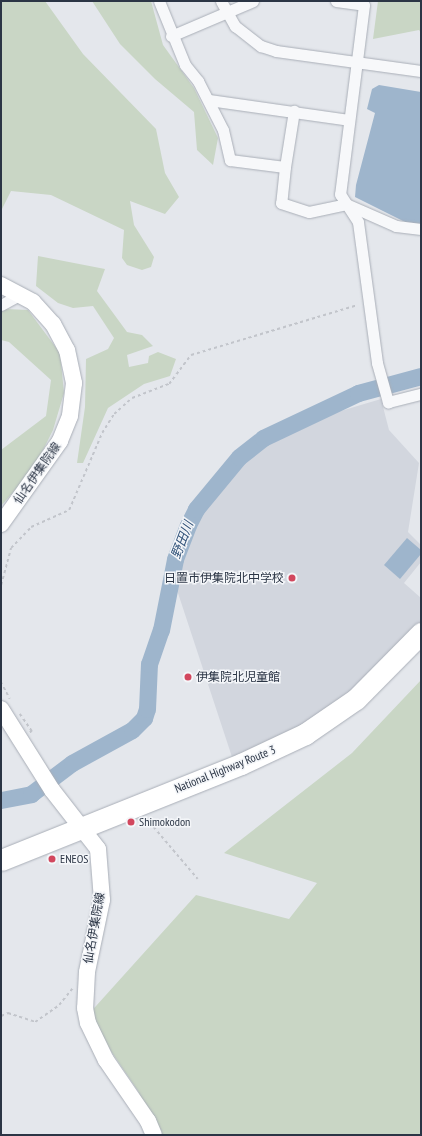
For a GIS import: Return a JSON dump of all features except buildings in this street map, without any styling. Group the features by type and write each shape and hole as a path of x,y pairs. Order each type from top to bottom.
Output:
{"highway":[{"name":"National Highway Route 3","path":"1,860 79,827 263,755 325,723 356,699 421,633"}],"main road":[{"name":"仙名伊集院線","path":"1,284 21,294 44,312 62,337 71,361 74,394 66,428 53,455 1,524"},
{"name":"仙名伊集院線","path":"1,709 52,790 79,827 98,849 101,864 102,900 87,972 86,1008 88,1023 106,1060 148,1121 154,1135"}],"street":[{"path":"159,1 171,36 185,65 210,100 223,130 230,160 285,167"},
{"path":"221,1 226,13 235,26 261,46 276,51 421,71"},
{"path":"171,36 253,1"},
{"path":"336,1 364,5 358,63 340,194 358,222 380,374 388,402 421,394"},
{"path":"210,100 349,120"},
{"path":"294,111 281,203 309,212 346,204 396,226 421,229"},
{"path":"1,305 21,294"}],"path":[{"path":"1,585 11,548 30,527 69,510 102,433 114,414 132,398 168,384 191,355 369,302"},
{"path":"135,805 198,879"},
{"path":"1,1016 8,1013 36,1022 59,1005 87,972"}],"shaded area":[{"name":"日置市伊集院北中学校","path":"381,399 389,430 419,463 408,532 421,545 421,562 404,583 421,598 421,622 366,679 302,726 232,757 176,587 176,572 199,518 209,501 249,455 267,442 334,413"}],"green space":[{"path":"1,1 45,1 83,54 156,129 165,173 179,197 165,214 130,201 134,225 154,257 151,267 142,270 127,265 122,258 124,230 51,195 11,191 1,211"},
{"path":"92,1 151,1 163,45 194,88 218,138 213,165 197,150 194,112 155,79 120,44"},
{"path":"378,1 421,1 421,33 419,30 373,39"},
{"path":"38,256 105,269 97,291 127,332 142,335 153,346 127,355 129,367 148,363 149,356 158,352 176,359 170,376 144,384 108,408 83,463 77,463 85,407 86,359 108,349 114,338 93,306 73,308 58,303 36,286"},
{"path":"6,309 28,310 60,353 64,393 53,430 34,468 1,506 1,450 46,416 51,380 9,342 1,340 1,311"},
{"path":"421,680 421,1135 158,1135 138,1091 87,1016 196,895 289,919 317,883 224,853 352,753"}],"water":[{"path":"379,85 421,92 421,224 409,224 355,197 356,185 375,113 367,109 372,89"},
{"path":"407,538 421,550 421,554 400,579 384,565"}],"waterway":[{"name":"野田川","path":"1,800 31,794 72,763 132,730 144,718 147,709 149,664 161,630 175,559 196,509 239,457 263,438 358,393 421,376"}],"place":[{"name":"日置市伊集院北中学校","path":"292,578"},
{"name":"伊集院北児童館","path":"188,677"},
{"name":"Shimokodon","path":"131,822"},
{"name":"ENEOS","path":"52,859"}]}
